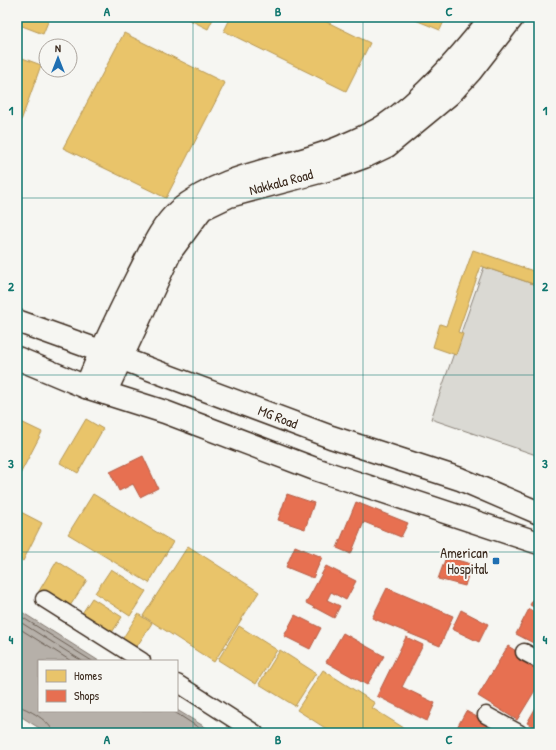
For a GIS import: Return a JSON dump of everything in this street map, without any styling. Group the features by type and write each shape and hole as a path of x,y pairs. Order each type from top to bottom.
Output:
{"main road":[{"name":"Nakkala Road","path":"95,390 111,354 171,251 202,209 230,196 334,168 378,151 405,132 450,94 463,66 492,17"},
{"name":"Nakkala Road","path":"463,66 513,17"},
{"name":"MG Road","path":"17,321 111,354 330,437 460,479 539,513"},
{"path":"17,358 95,390 165,412 315,469 539,543"}],"street":[{"path":"44,598 140,660"},
{"path":"524,652 539,660"},
{"path":"178,685 255,733"},
{"path":"486,715 519,733"}],"shaded area":[{"path":"484,267 539,286 539,456 431,419"}],"water":[{"path":"17,609 97,660 38,660 38,712 178,712 178,711 215,733 47,733 17,714"}],"building: Homes":[{"path":"17,17 50,17 43,34 17,24"},
{"path":"184,17 214,17 208,29"},
{"path":"231,17 317,17 370,43 346,91 224,31"},
{"path":"414,17 446,17 440,30 413,19"},
{"path":"124,33 225,83 166,198 63,148"},
{"path":"17,56 38,64 38,73 17,132"},
{"path":"473,250 539,273 539,286 481,266 458,332 463,334 456,355 433,347 440,324 446,326"},
{"path":"86,419 103,429 78,473 60,463"},
{"path":"17,420 42,432 17,480"},
{"path":"93,494 173,542 149,583 68,534"},
{"path":"17,510 42,523 23,561 17,557"},
{"path":"188,546 259,592 214,662 143,616"},
{"path":"57,561 87,580 68,609 39,591"},
{"path":"111,569 146,591 130,616 95,593"},
{"path":"92,598 122,617 109,637 79,618"},
{"path":"138,614 152,623 132,654 118,646"},
{"path":"239,626 277,650 256,684 218,660"},
{"path":"280,650 316,673 295,706 259,684"},
{"path":"323,670 375,703 372,708 412,733 333,733 297,710"}],"building: Shops":[{"path":"143,456 158,488 140,497 133,484 119,491 110,472"},
{"path":"287,494 314,503 305,529 278,520"},
{"path":"356,502 408,523 401,537 364,522 351,554 337,548"},
{"path":"295,546 322,557 313,578 286,567"},
{"path":"446,557 471,564 465,586 438,579"},
{"path":"326,566 356,581 346,600 331,592 327,600 340,606 334,618 306,603"},
{"path":"387,588 453,616 440,646 372,618"},
{"path":"539,588 539,610 530,605"},
{"path":"529,609 539,614 539,646 516,634"},
{"path":"461,610 488,624 479,642 452,629"},
{"path":"295,615 321,628 310,649 284,636"},
{"path":"343,633 384,656 367,685 326,662"},
{"path":"406,637 423,645 402,687 435,703 427,721 377,696"},
{"path":"508,646 539,665 539,684 517,720 478,696"},
{"path":"539,702 539,730 527,723"},
{"path":"466,711 506,733 454,733"}],"place":[{"name":"American Hospital","path":"496,561"}]}
